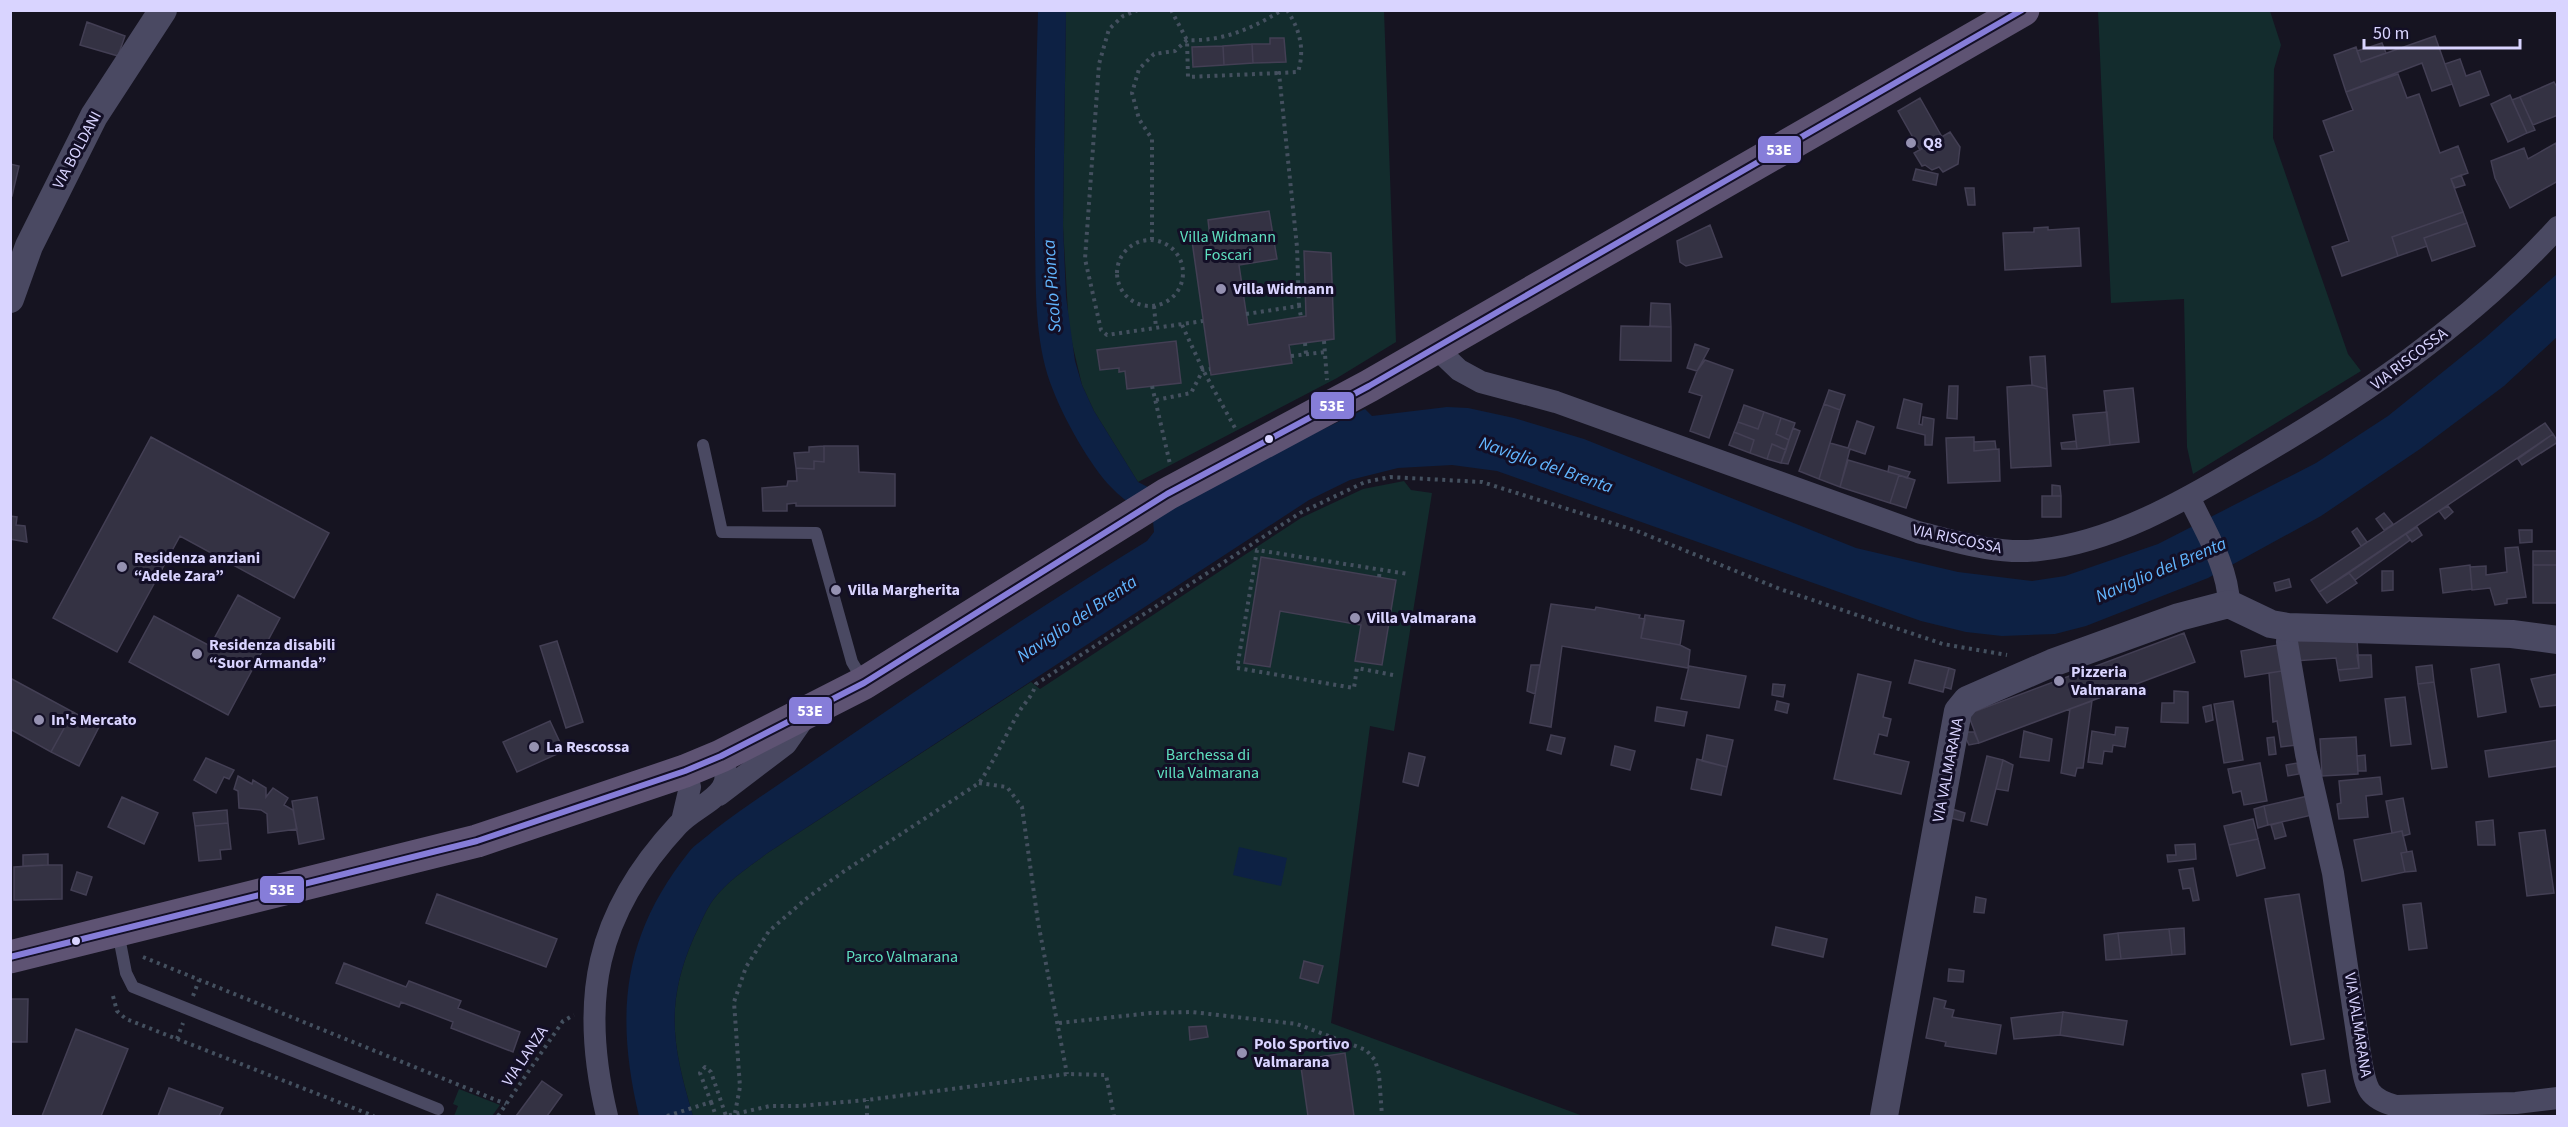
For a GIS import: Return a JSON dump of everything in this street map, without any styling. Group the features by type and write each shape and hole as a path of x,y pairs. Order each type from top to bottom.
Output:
{"main road":[{"path":"10,957 477,841 685,771 721,756 864,683 1130,516 1169,480 1337,402 1436,348 2023,10"}],"street":[{"name":"VIA BOLDANI","path":"10,299 20,243 94,116 163,10"},
{"name":"VIA RISCOSSA","path":"1436,348 1459,370 1481,382 1556,402 1918,532 2004,550 2056,548 2192,503 2359,397 2462,319 2537,250 2558,227"},
{"path":"2192,503 2224,571 2229,604 2271,624 2288,627 2512,634 2558,640"},
{"name":"VIA VALMARANA","path":"1884,1116 1958,711 1967,700 1982,692 2052,663 2179,616 2229,604"},
{"name":"VIA VALMARANA","path":"2288,627 2287,642 2306,754 2334,873 2361,1060 2368,1088 2378,1101 2396,1106 2516,1103 2558,1098"},
{"path":"607,1116 596,1056 593,1013 600,966 614,917 629,889 657,848 682,821 786,744 807,714"},
{"path":"719,795 725,782 726,771 721,756"},
{"path":"682,821 690,787 685,771"}],"lane":[{"path":"703,445 722,532 816,533 852,662 864,683"},
{"path":"118,931 126,973 133,987 438,1109"}],"path":[{"path":"1138,10 1123,16 1109,29 1099,64 1085,259 1101,330 1107,335 1203,321"},
{"path":"1171,10 1187,40 1188,77 1298,72 1301,61 1299,29 1287,10"},
{"path":"1152,240 1152,139 1139,119 1132,93 1139,69 1154,54 1175,51 1187,40 1206,41 1221,38 1264,22 1282,10"},
{"path":"1279,73 1297,246 1301,317"},
{"path":"1152,240 1172,248 1183,266 1184,278 1174,297 1154,306 1133,302 1119,285 1117,274 1118,263 1131,245 1152,240"},
{"path":"1154,306 1156,328"},
{"path":"1246,314 1299,306"},
{"path":"1182,325 1203,370 1237,431"},
{"path":"1324,340 1328,391 1337,402"},
{"path":"1305,343 1306,354"},
{"path":"1291,356 1325,352"},
{"path":"1203,370 1210,369"},
{"path":"1156,400 1191,393 1203,370"},
{"path":"1152,386 1169,480"},
{"path":"735,1113 740,1087 734,1002 746,967 769,931 834,879 979,783 1021,708 1032,696 1036,684 1300,513 1365,482 1390,477 1414,477 1482,482 1637,531 1780,589 1943,644 2052,663"},
{"path":"1393,675 1357,668 1354,688 1237,668 1257,550 1408,574"},
{"path":"1379,577 1380,570"},
{"path":"979,783 1007,788 1022,807 1038,922 1067,1074"},
{"path":"143,957 506,1104"},
{"path":"192,997 199,980"},
{"path":"113,996 117,1011 126,1019 374,1116"},
{"path":"1059,1023 1151,1013 1192,1012 1297,1024 1366,1050 1375,1060 1382,1116"},
{"name":"VIA LANZA","path":"498,1116 563,1021 576,1013"},
{"path":"177,1039 183,1021"},
{"path":"716,1116 700,1073 705,1067 711,1072 725,1116 770,1106 867,1100 1067,1074 1106,1075 1114,1116"},
{"path":"867,1100 867,1116"},
{"path":"667,1116 710,1102"}],"green space":[{"name":"Villa Widmann Foscari","path":"1066,11 1384,11 1396,342 1337,378 1138,482 1094,411 1082,385 1069,330 1063,226"},
{"path":"2098,11 2270,11 2281,45 2274,69 2273,138 2348,354 2361,371 2193,474 2187,447 2184,299 2111,303"},
{"path":"1404,481 1411,490 1432,493 1394,731 1370,726 1331,1023 1583,1116 693,1116 680,1069 677,1047 675,1006 678,984 705,913 713,900 732,880 769,852 1031,682 1040,689 1301,518 1363,489"},
{"path":"459,1089 500,1105 492,1116 454,1116 458,1106 453,1104"}],"water":[{"path":"1038,11 1066,11 1063,226 1066,297 1075,361 1082,385 1094,411 1138,482 1181,504 1253,463 1365,409 1372,416 1447,407 1468,408 1514,418 1584,439 1856,548 1958,572 2032,581 2065,576 2158,544 2316,463 2388,416 2485,338 2557,274 2557,337 2504,386 2420,449 2321,516 2208,578 2086,626 2055,634 2002,636 1966,632 1921,621 1497,471 1452,465 1398,468 1350,480 1309,500 769,852 732,880 713,900 705,913 678,984 675,1006 677,1047 680,1069 693,1116 639,1116 627,1044 630,978 637,946 650,914 667,883 691,849 763,795 978,649 1147,541 1154,532 1153,521 1116,492 1086,455 1058,401 1042,353 1037,315 1035,238"},
{"path":"1239,847 1287,858 1281,886 1233,875"}],"building":[{"path":"87,22 125,36 118,56 80,45"},
{"path":"2435,36 2452,84 2432,91 2422,63 2346,92 2334,55 2356,47 2361,62"},
{"path":"1270,38 1284,38 1286,62 1253,63 1252,44 1270,44"},
{"path":"2382,43 2386,53 2361,62 2357,51"},
{"path":"1252,44 1253,63 1224,65 1223,46"},
{"path":"1223,46 1224,65 1193,67 1192,47"},
{"path":"2460,59 2466,76 2480,71 2489,95 2460,106 2445,64"},
{"path":"2398,74 2407,98 2419,94 2440,153 2458,146 2468,173 2451,179 2463,212 2392,237 2398,256 2342,276 2332,247 2349,241 2320,156 2334,151 2323,121 2353,110 2346,92"},
{"path":"2554,82 2558,89 2558,115 2533,125 2520,97"},
{"path":"2510,95 2527,133 2508,142 2491,104"},
{"path":"2520,97 2535,130 2527,133 2512,100"},
{"path":"1920,98 1942,137 1920,150 1898,111"},
{"path":"1950,132 1960,147 1958,164 1943,172 1939,167 1932,170 1925,165 1922,166 1914,153"},
{"path":"2556,143 2558,181 2510,208 2495,178 2491,161 2524,148 2528,159"},
{"path":"10,164 19,166 12,196 10,196"},
{"path":"1916,169 1938,174 1936,185 1913,180"},
{"path":"2461,175 2465,185 2455,188 2451,179"},
{"path":"1965,188 1974,188 1975,205 1968,205"},
{"name":"Villa Widmann","path":"1269,211 1277,259 1239,265 1248,325 1306,316 1304,251 1331,253 1334,339 1289,345 1292,363 1211,375 1192,241 1210,238 1208,220"},
{"path":"2463,212 2467,223 2424,238 2427,246 2398,256 2392,237"},
{"path":"2467,223 2475,246 2432,261 2424,238"},
{"path":"1710,225 1722,257 1686,266 1680,262 1677,241"},
{"path":"2048,227 2048,230 2079,228 2081,266 2005,270 2003,233 2034,232 2034,228"},
{"path":"1651,303 1670,304 1671,327 1650,326"},
{"path":"1621,326 1671,327 1671,361 1620,360"},
{"path":"1176,341 1181,383 1127,389 1125,371 1119,372 1119,368 1100,370 1097,350"},
{"path":"1695,344 1709,349 1697,371 1687,368"},
{"path":"2045,356 2047,389 2032,385 2030,357"},
{"path":"1705,360 1733,370 1709,438 1690,431 1702,396 1689,392 1697,371"},
{"path":"2032,385 2047,389 2051,466 2011,468 2007,387"},
{"path":"1949,386 1958,386 1957,419 1947,418"},
{"path":"2133,388 2139,442 2110,445 2104,391"},
{"path":"1829,390 1845,395 1840,410 1824,404"},
{"path":"1904,399 1922,404 1919,424 1922,425 1923,417 1934,419 1932,445 1925,445 1925,435 1897,428"},
{"path":"1824,404 1840,410 1819,479 1799,471"},
{"path":"1744,405 1764,412 1758,429 1738,422"},
{"path":"1764,412 1781,418 1776,434 1789,440 1786,450 1772,444 1767,459 1750,453 1754,440 1734,432 1738,422 1758,429"},
{"path":"2107,412 2110,445 2077,449 2073,415"},
{"path":"1781,418 1795,423 1789,440 1776,434"},
{"path":"1857,421 1874,427 1865,454 1850,449 1840,487 1819,479 1830,443 1848,448"},
{"path":"2545,423 2553,434 2319,592 2311,580"},
{"path":"1793,428 1800,431 1788,464 1781,463"},
{"path":"1734,432 1754,440 1750,453 1729,445"},
{"path":"2553,434 2558,442 2522,465 2518,459"},
{"name":"Residenza anziani “Adele Zara”","path":"151,437 329,533 294,598 180,536 117,652 53,618"},
{"path":"1974,437 1974,451 1999,449 2000,481 1948,483 1946,438"},
{"path":"1995,441 1996,449 1974,451 1974,442"},
{"path":"2076,441 2077,449 2062,449 2061,443"},
{"path":"1772,444 1786,450 1781,463 1767,459"},
{"path":"824,446 824,462 814,461 814,469 796,468 794,453 809,452 809,447"},
{"path":"824,446 858,446 859,472 895,474 895,506 796,506 796,503 787,504 787,511 763,511 762,488 787,486 788,481 797,481 796,468 814,469 814,461 824,462"},
{"path":"1848,460 1899,475 1890,503 1840,487"},
{"path":"1889,466 1910,472 1907,478 1888,472"},
{"path":"1899,475 1915,480 1906,508 1890,503"},
{"path":"2052,485 2060,486 2061,496 2052,496"},
{"path":"2042,496 2061,496 2061,517 2042,517"},
{"path":"2448,506 2453,512 2445,519 2439,511"},
{"path":"2384,513 2393,524 2384,530 2376,519"},
{"path":"10,516 17,517 16,525 25,526 27,542 10,539"},
{"path":"2417,527 2422,535 2412,542 2406,534"},
{"path":"2357,528 2367,542 2361,546 2352,532"},
{"path":"2519,530 2532,530 2532,542 2520,543"},
{"path":"2406,534 2410,540 2355,580 2349,573"},
{"path":"2518,547 2526,597 2507,599 2507,603 2495,605 2490,588 2472,590 2470,567 2486,566 2486,575 2507,572 2505,548"},
{"path":"2533,551 2558,551 2558,565 2533,565"},
{"name":"Villa Valmarana","path":"1261,557 1396,580 1382,665 1355,661 1361,625 1280,611 1270,667 1244,663"},
{"path":"2470,565 2472,589 2443,593 2440,569"},
{"path":"2533,565 2558,565 2558,603 2533,603"},
{"path":"2382,571 2393,571 2393,590 2382,591"},
{"path":"2349,573 2357,583 2327,603 2319,592"},
{"path":"2289,579 2291,587 2276,591 2274,583"},
{"name":"Residenza disabili “Suor Armanda”","path":"238,595 280,618 228,715 129,662 154,616 210,646"},
{"path":"1551,604 1595,610 1596,607 1640,615 1639,618 1645,619 1641,638 1680,645 1690,650 1688,668 1562,646 1551,727 1530,723"},
{"path":"1645,615 1684,621 1680,645 1641,638"},
{"path":"2184,633 2195,662 1979,743 1968,714"},
{"path":"2357,640 2359,668 2338,670 2336,658 2294,661 2292,641"},
{"path":"557,641 583,722 566,728 540,646"},
{"path":"2278,645 2282,671 2245,677 2241,651"},
{"path":"2357,655 2371,655 2372,677 2340,681 2338,670 2359,668"},
{"path":"1915,660 1949,668 1943,692 1909,683"},
{"path":"2499,664 2506,712 2478,717 2471,669"},
{"path":"1531,665 1540,665 1535,694 1527,691"},
{"path":"2432,665 2434,682 2418,684 2416,667"},
{"path":"1689,666 1746,676 1739,708 1681,699"},
{"path":"1949,668 1955,670 1951,689 1944,687"},
{"path":"2282,671 2296,745 2281,747 2277,721 2273,722 2269,673"},
{"path":"1858,674 1891,682 1883,717 1891,719 1887,736 1879,734 1874,754 1909,762 1901,794 1834,779"},
{"path":"2558,674 2558,705 2540,707 2531,679"},
{"name":"In's Mercato","path":"10,678 73,712 51,752 10,729"},
{"path":"2434,682 2447,767 2432,769 2418,684"},
{"path":"1773,684 1785,685 1783,697 1772,695"},
{"path":"2174,691 2188,692 2188,723 2161,722 2162,703 2174,703"},
{"path":"2405,697 2411,744 2391,746 2385,699"},
{"path":"1777,701 1789,704 1787,713 1775,710"},
{"path":"2092,701 2083,768 2077,768 2075,776 2061,773 2070,709"},
{"path":"2233,701 2243,760 2224,763 2214,704"},
{"path":"2211,705 2213,720 2206,722 2203,707"},
{"path":"1657,707 1687,712 1684,726 1655,721"},
{"path":"73,712 99,727 79,766 51,752"},
{"name":"La Rescossa","path":"550,721 564,751 517,772 503,742"},
{"path":"2116,727 2128,728 2125,747 2113,745 2112,752 2104,751 2102,764 2088,762 2092,731 2115,735"},
{"path":"2024,731 2052,739 2049,761 2020,757"},
{"path":"1963,732 1974,732 1979,743 1969,745"},
{"path":"1551,735 1565,738 1561,754 1547,750"},
{"path":"1707,735 1733,740 1727,767 1702,761"},
{"path":"2274,737 2276,754 2269,755 2267,738"},
{"path":"2356,737 2358,774 2322,776 2320,739"},
{"path":"2558,740 2558,766 2489,777 2485,751"},
{"path":"1615,746 1635,751 1630,770 1611,765"},
{"path":"1409,753 1425,757 1418,786 1403,782"},
{"path":"2365,755 2366,771 2358,771 2357,756"},
{"path":"1987,756 2003,760 1987,825 1971,821"},
{"path":"206,758 234,770 229,779 224,777 216,793 194,780"},
{"path":"1697,759 1727,767 1721,795 1691,789"},
{"path":"2003,760 2013,765 2008,791 1996,789"},
{"path":"2260,763 2267,801 2244,805 2241,791 2233,793 2228,769"},
{"path":"2297,763 2299,774 2288,776 2286,765"},
{"path":"238,776 252,784 253,780 266,788 266,797 273,788 288,798 284,805 293,810 297,829 268,833 267,814 261,810 239,808 238,791 234,789"},
{"path":"2380,777 2382,794 2366,796 2368,817 2339,819 2337,804 2341,803 2339,781"},
{"path":"2308,796 2312,815 2268,825 2264,806"},
{"path":"122,797 158,813 144,844 108,827"},
{"path":"317,797 324,839 299,844 292,801"},
{"path":"2403,798 2410,834 2403,836 2402,831 2392,833 2386,801"},
{"path":"2264,806 2268,825 2258,828 2254,809"},
{"path":"1949,808 1965,813 1963,821 1947,817"},
{"path":"227,810 228,823 195,826 193,813"},
{"path":"2253,819 2258,839 2229,845 2224,826"},
{"path":"2493,820 2495,845 2478,845 2476,822"},
{"path":"2282,822 2286,836 2275,839 2271,825"},
{"path":"228,823 231,849 220,850 221,859 199,861 195,826"},
{"path":"2545,830 2554,893 2527,896 2519,833"},
{"path":"2402,831 2407,852 2401,853 2405,872 2362,881 2354,840"},
{"path":"2258,839 2265,868 2237,876 2229,845"},
{"path":"2195,844 2196,859 2168,862 2167,855 2176,855 2175,845"},
{"path":"2412,851 2416,871 2405,872 2401,853"},
{"path":"48,854 48,865 23,866 23,855"},
{"path":"62,865 62,899 14,900 14,867"},
{"path":"2193,868 2199,900 2193,901 2190,888 2183,889 2179,870"},
{"path":"77,872 92,877 86,895 71,890"},
{"path":"437,894 557,939 546,967 426,923"},
{"path":"2299,894 2324,1039 2291,1045 2265,899"},
{"path":"1976,897 1986,899 1984,913 1974,912"},
{"path":"2421,903 2427,948 2409,950 2403,905"},
{"path":"1776,927 1827,939 1823,957 1772,945"},
{"path":"2184,928 2185,954 2172,955 2169,929"},
{"path":"2169,929 2172,955 2121,959 2118,933"},
{"path":"2118,933 2121,959 2106,960 2104,935"},
{"path":"1304,961 1323,966 1318,983 1300,978"},
{"path":"344,963 406,987 409,981 461,1001 458,1008 520,1032 513,1052 451,1028 453,1022 401,1002 399,1007 336,983"},
{"path":"1949,969 1964,971 1963,982 1948,981"},
{"path":"1934,998 1946,1001 1944,1008 1954,1010 1952,1017 2001,1025 1996,1054 1945,1046 1946,1042 1926,1038"},
{"path":"10,999 28,999 27,1042 10,1042"},
{"path":"2063,1012 2060,1035 2014,1039 2011,1018"},
{"path":"2063,1012 2127,1021 2123,1045 2060,1035"},
{"path":"1206,1026 1208,1037 1190,1040 1189,1027"},
{"path":"76,1029 128,1049 101,1116 42,1116"},
{"path":"1345,1053 1354,1116 1308,1116 1300,1060"},
{"path":"2325,1070 2330,1102 2308,1106 2302,1074"},
{"path":"542,1081 562,1095 547,1116 516,1116"},
{"path":"169,1088 223,1108 219,1116 158,1116"}],"transit line":[{"name":"53E","path":"10,957 477,841 685,771 721,756 864,683 1167,494 1369,386 2022,10"}],"place":[{"name":"Q8","path":"1911,143"},
{"name":"Villa Widmann","path":"1221,289"},
{"name":"Residenza anziani “Adele Zara”","path":"122,567"},
{"name":"Villa Margherita","path":"836,590"},
{"name":"Villa Valmarana","path":"1355,618"},
{"name":"Residenza disabili “Suor Armanda”","path":"197,654"},
{"name":"Pizzeria Valmarana","path":"2059,681"},
{"name":"In's Mercato","path":"39,720"},
{"name":"La Rescossa","path":"534,747"},
{"name":"Polo Sportivo Valmarana","path":"1242,1053"}],"water label":[{"name":"Scolo Pionca","path":"1052,286"},
{"name":"Naviglio del Brenta","path":"1546,465"},
{"name":"Naviglio del Brenta","path":"2161,570"},
{"name":"Naviglio del Brenta","path":"1077,619"}],"park label":[{"name":"Barchessa di villa Valmarana","path":"1208,764"},
{"name":"Parco Valmarana","path":"902,957"}]}
